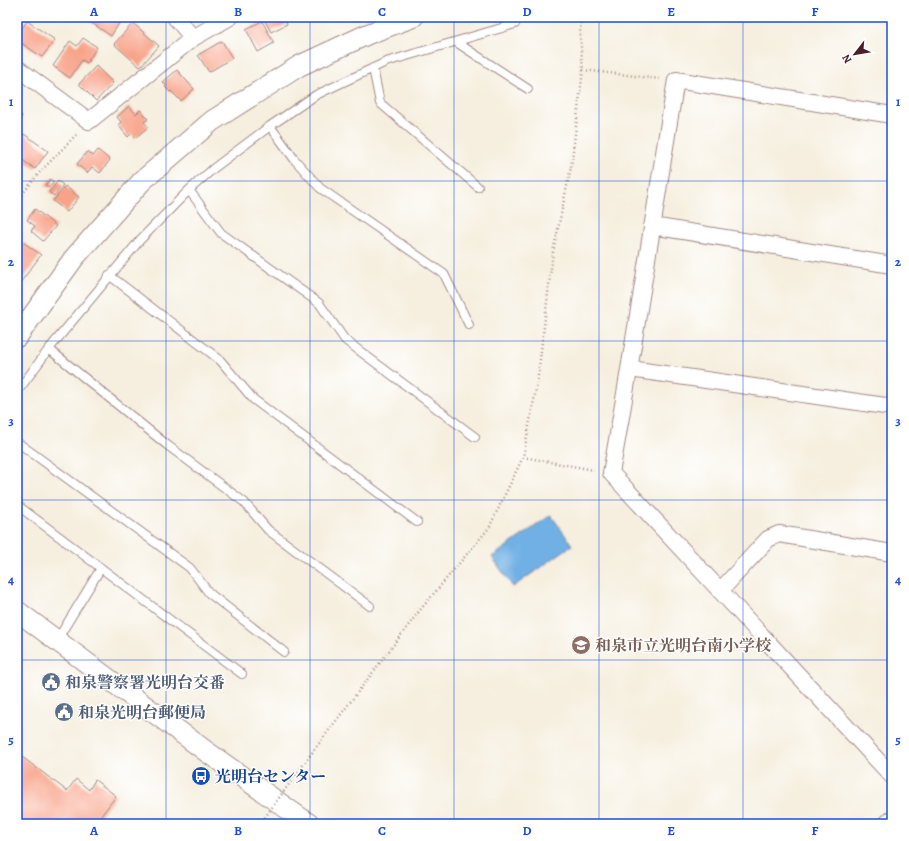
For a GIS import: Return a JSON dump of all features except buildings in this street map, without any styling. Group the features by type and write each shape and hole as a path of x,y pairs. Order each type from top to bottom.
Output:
{"street":[{"path":"175,17 193,38"},
{"path":"17,68 89,121 193,38 230,17"},
{"path":"17,337 74,258 142,181 212,121 300,66 368,34 414,17"},
{"path":"892,116 676,80 630,369 611,473 892,776"},
{"path":"652,226 892,265"},
{"path":"630,369 892,407"},
{"path":"720,591 768,539 779,534 892,553"},
{"path":"17,611 207,752 309,824"},
{"path":"889,824 892,821"}],"lane":[{"path":"17,392 49,349 109,275 140,240 189,190 214,168 270,126 316,96 386,62 515,24"},
{"path":"456,42 528,89"},
{"path":"373,68 380,103 478,187"},
{"path":"270,126 295,160 320,188 444,274 469,325"},
{"path":"189,190 220,233 319,303 345,340 475,437"},
{"path":"109,275 220,360 253,399 417,522"},
{"path":"49,349 168,445 244,502 268,530 370,606"},
{"path":"17,442 190,568 209,593 284,652"},
{"path":"17,505 242,674"},
{"path":"56,640 101,568"}],"path":[{"path":"260,824 420,610 489,528 524,457 536,384 553,252 571,167 583,70 580,36 581,17"},
{"path":"583,70 676,80"},
{"path":"17,201 39,173 89,121"},
{"path":"524,457 611,473"}],"water":[{"path":"551,515 572,545 513,587 492,557"}],"place":[{"name":"和泉市立光明台南小学校","path":"581,645"},
{"name":"和泉警察署光明台交番","path":"51,682"},
{"name":"和泉光明台郵便局","path":"64,712"},
{"name":"光明台センター","path":"201,776"}]}
